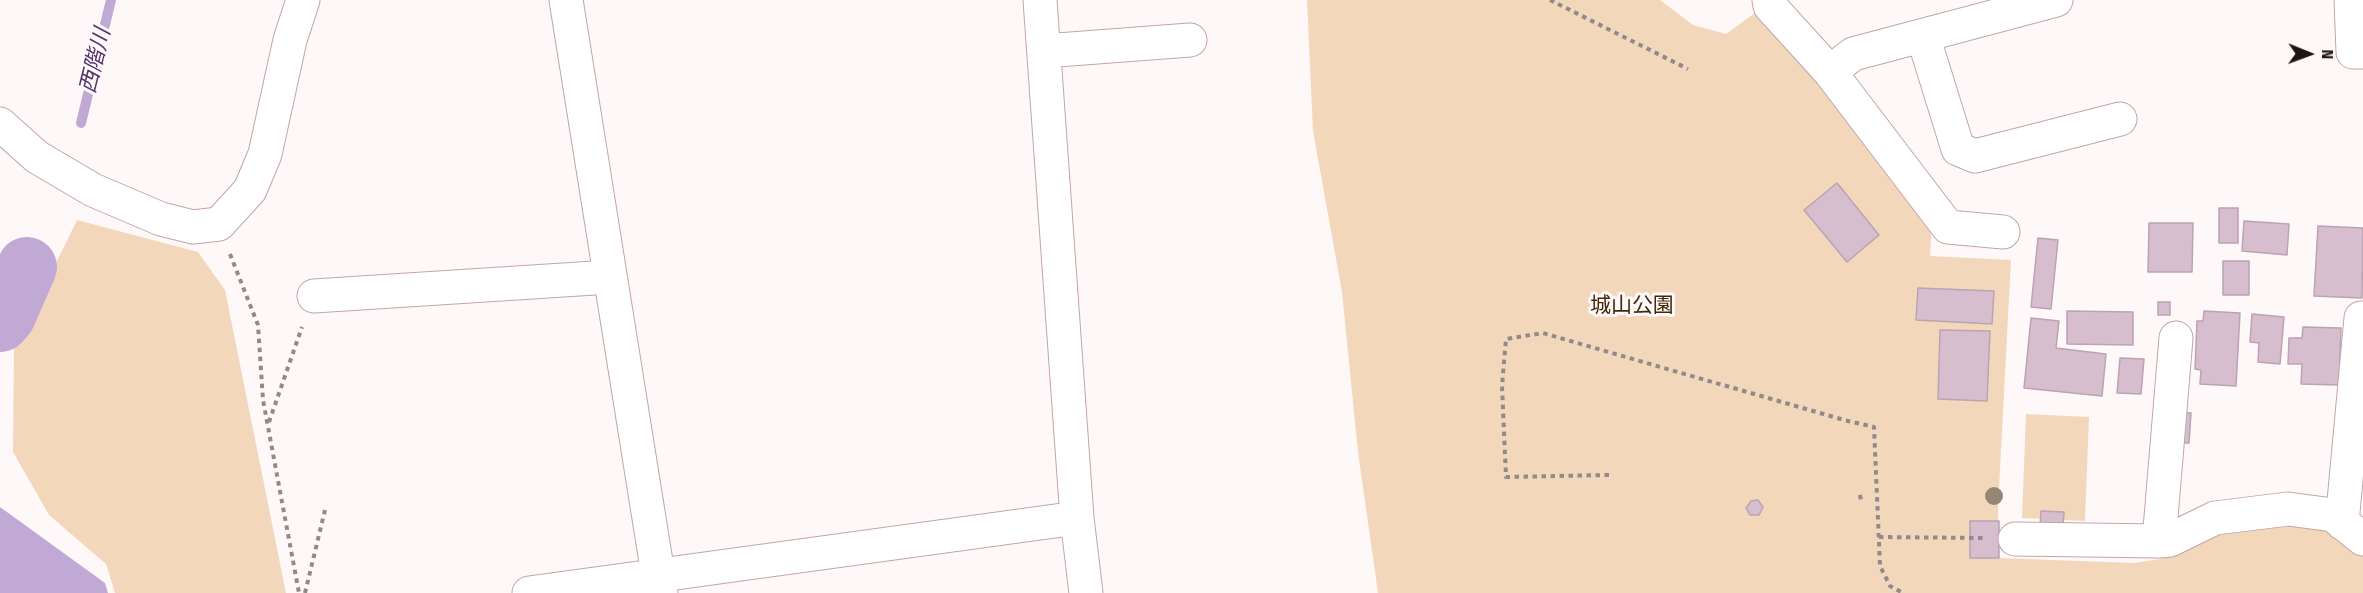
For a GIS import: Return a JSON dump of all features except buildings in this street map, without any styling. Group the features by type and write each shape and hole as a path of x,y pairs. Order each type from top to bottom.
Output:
{"street":[{"path":"0,124 37,157 93,190 161,219 193,227 219,224 250,190 265,154 290,40 303,0"},
{"path":"566,0 659,585"},
{"path":"1040,0 1077,518 1086,593"},
{"path":"1769,0 1770,6 1830,72 1948,227 2003,232"},
{"path":"1830,72 1853,54 1923,36 1963,13 2056,0"},
{"path":"2351,0 2354,52 2363,52"},
{"path":"1923,36 1958,149 1975,156 2120,119"},
{"path":"1044,51 1190,40"},
{"path":"314,296 610,277"},
{"path":"2353,531 2361,318"},
{"path":"2158,541 2176,338"},
{"path":"2015,539 2170,540 2215,518 2288,509 2333,515 2353,531"},
{"path":"529,593 659,585 1077,518"}],"path":[{"path":"1550,0 1688,69"},
{"path":"219,224 258,326 263,400 299,593"},
{"path":"268,424 314,296"},
{"path":"1609,475 1506,477 1502,386 1506,339 1543,333 1874,427 1880,566 1890,586 1903,593"},
{"path":"1860,495 1861,501"},
{"path":"305,593 325,510"},
{"path":"1879,537 1962,538"}],"green space":[{"name":"城山公園","path":"1307,0 1660,0 1693,25 1726,34 1759,10 1932,223 1930,256 2011,260 1998,508 1999,558 2134,563 2160,559 2226,530 2317,523 2363,554 2363,593 1378,593 1358,452 1342,292 1313,131"},
{"path":"77,220 198,252 225,290 286,593 115,593 106,564 49,515 13,452 14,349"},
{"path":"2026,414 2089,417 2085,521 2022,518"}],"shaded area":[{"path":"0,507 105,583 108,593 0,593"}],"waterway":[{"name":"西階川","path":"81,123 111,0"},
{"name":"西階川","path":"0,322 6,315 27,267"}]}
